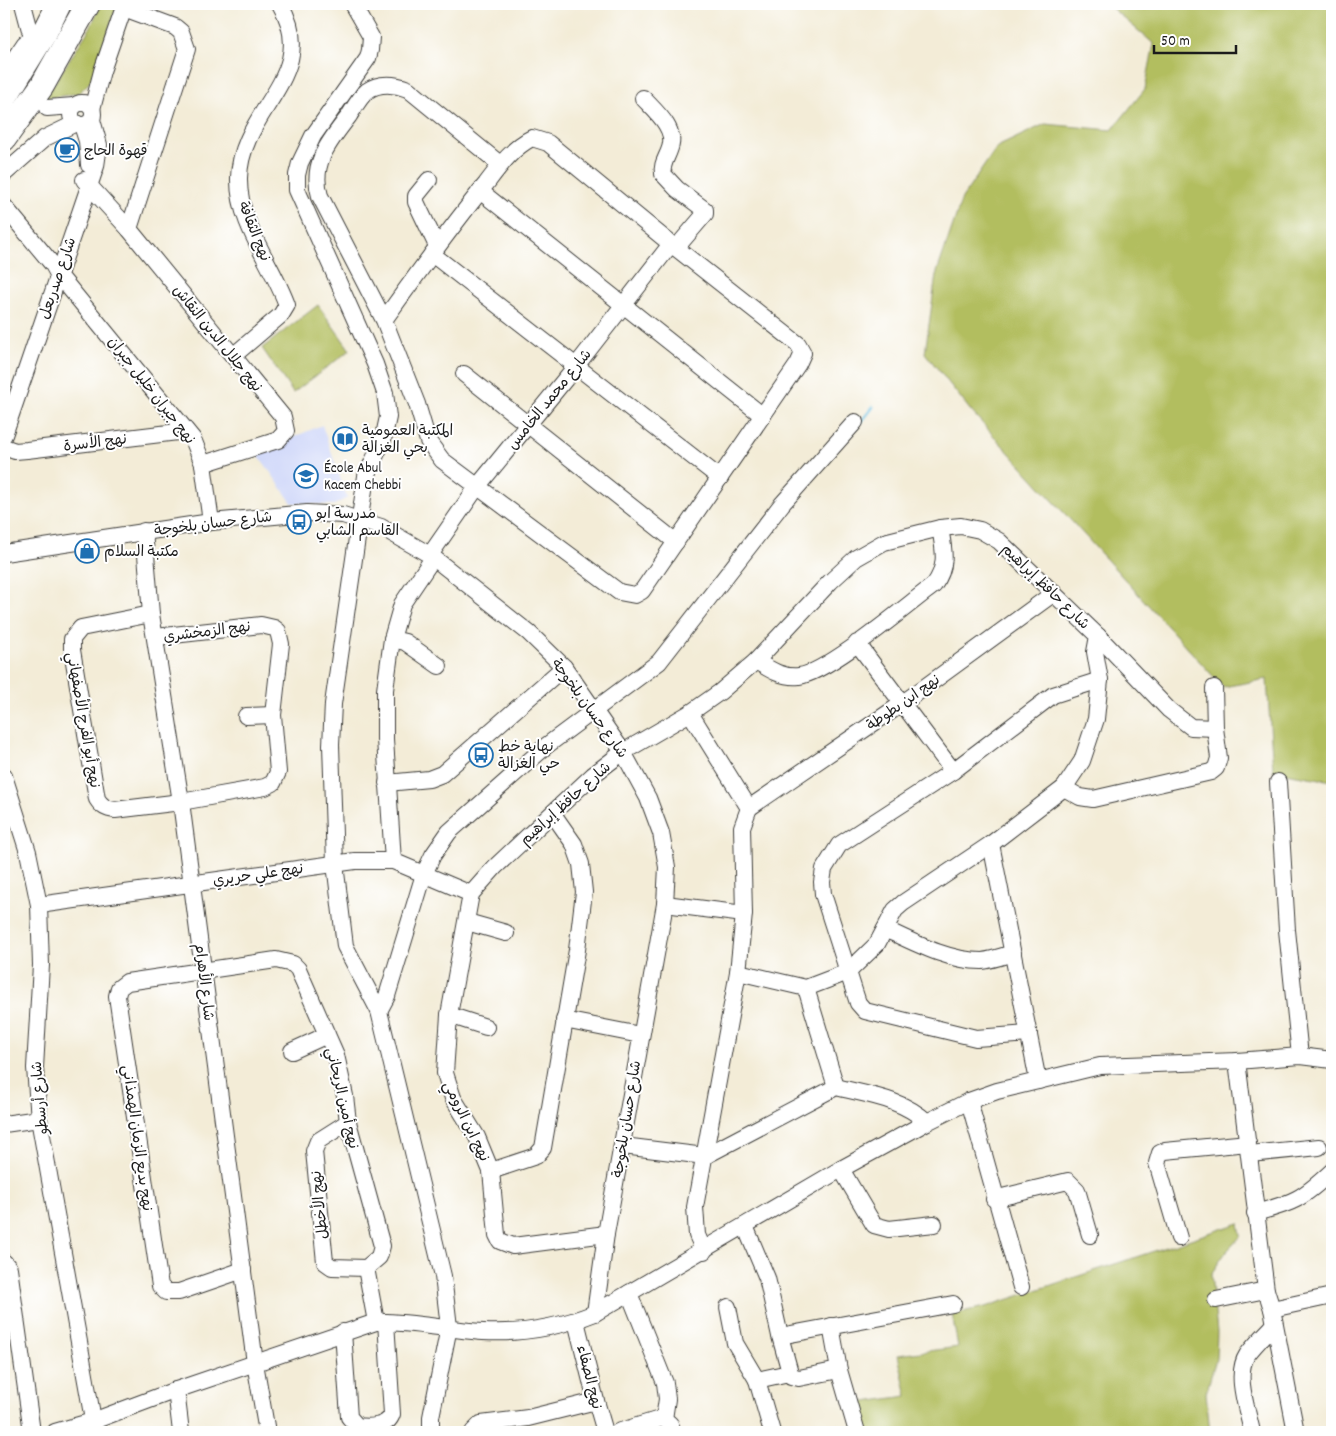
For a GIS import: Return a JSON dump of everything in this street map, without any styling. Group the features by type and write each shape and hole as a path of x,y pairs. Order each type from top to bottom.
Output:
{"highway":[{"path":"4,99 44,34 59,4"},
{"path":"4,139 42,86 88,4"}],"street":[{"path":"23,4 31,34"},
{"path":"4,74 31,34 47,4"},
{"name":"نهج الثقافة","path":"233,356 281,316 287,305 244,213 239,191 239,175 247,144 256,120 280,84 290,62 294,45 291,29 280,4"},
{"path":"352,4 371,37 368,58 313,136 296,175 297,190 375,364 385,393 387,426 366,476 333,704 331,745 335,864 345,946 379,1011 443,1276 449,1328 431,1417 431,1432"},
{"path":"4,174 46,138 83,114 102,71 124,6 175,27 181,32 187,50 129,229"},
{"path":"384,320 434,250 501,165 526,140 532,138 543,140 802,349 803,353 798,364 642,591 634,595 619,592 442,460 428,441 417,404 384,320 320,196 317,185 317,172 324,149 367,92 376,87 398,85 408,89 501,165"},
{"name":"شارع محمد الخامس","path":"393,861 387,783 385,690 392,639 402,604 477,487 529,426 624,304 674,246 705,214 706,210 676,189 663,174 664,162 672,144 670,132 643,98"},
{"path":"47,108 83,114"},
{"name":"شارع صدربعل","path":"4,413 86,182 96,166 99,145 98,136 83,114"},
{"path":"429,180 416,196 416,202 434,250 576,366 720,478"},
{"name":"نهج جلال الدين النقاش","path":"86,182 129,229 283,417 286,431 278,440 203,464"},
{"path":"480,191 763,416"},
{"name":"نهج جبران خليل جبران","path":"4,206 193,439 203,464 211,522"},
{"name":"شارع صدربعل","path":"4,435 56,269"},
{"path":"464,374 676,542"},
{"path":"379,1011 387,996 424,874 440,844 462,820 546,746 646,674 659,662 782,504 855,422"},
{"name":"نهج الأسرة","path":"4,447 15,450 27,450 186,431"},
{"name":"شارع حسان بلخوجة","path":"4,552 211,522 307,513 360,518 381,527 431,557 529,633 564,667 623,752 648,798 661,833 667,867 665,904 640,1035 623,1146 606,1234 596,1313"},
{"name":"شارع حافظ إبراهيم","path":"472,894 494,867 593,775 623,752 690,713 720,692 756,661 830,582 856,558 884,542 940,528 961,526 980,530 999,541 1098,636 1095,652 1100,680 1096,719 1090,741 1082,761 1064,788 991,844 914,894 895,910 877,944 848,972"},
{"path":"756,661 772,672 798,676 810,673 857,643 934,585 944,567 944,550 940,528"},
{"name":"شارع الأهرام","path":"144,531 151,614 181,802 255,1363 268,1432"},
{"name":"نهج ابن بطوطة","path":"749,808 903,703 1054,593"},
{"name":"نهج أبو الفرج الأصفهاني","path":"151,614 81,628 72,639 72,650 97,800 107,809 115,810 181,802"},
{"name":"نهج الزمخشري","path":"156,637 262,625 278,631 281,644 273,715 278,772 273,783 265,787 181,802"},
{"path":"1098,636 1169,710 1191,727 1215,728"},
{"path":"392,639 405,642 438,666"},
{"path":"857,643 953,771"},
{"path":"387,783 429,779 442,774 564,667"},
{"path":"1029,1034 976,1038 872,1014 858,1003 823,894 822,882 830,858 839,845 953,771 1053,695 1100,680"},
{"path":"1064,788 1080,797 1093,799 1206,775 1218,764 1214,688"},
{"path":"690,713 749,808 742,833 744,914 738,972 694,1218 697,1235 704,1251"},
{"path":"246,716 273,715"},
{"name":"شارع أرسطو","path":"4,776 9,814 28,852 39,905 41,965 35,1068 39,1119 94,1427"},
{"path":"1278,782 1287,930 1300,1056"},
{"path":"491,1171 536,1156 541,1152 580,931 584,892 580,864 574,844 553,814"},
{"path":"991,844 1038,1081"},
{"name":"نهج علي حريري","path":"39,905 335,864 393,861 472,894"},
{"name":"نهج ابن الرومي","path":"472,894 449,1015 445,1073 454,1098 477,1138 491,1171 497,1235 500,1241 513,1246 606,1234"},
{"path":"665,904 744,914"},
{"path":"467,922 506,933"},
{"path":"885,929 921,946 974,960 987,960 1013,953"},
{"name":"نهج أمين الريحاني","path":"203,971 276,960 293,964 298,969 336,1055 345,1096 348,1122 382,1246 379,1257 366,1268"},
{"name":"نهج بديع الزمان الهمذاني","path":"203,971 127,982 119,988 117,996 160,1286 166,1292 179,1292 243,1270"},
{"path":"738,972 806,988 848,972"},
{"path":"806,988 836,1087"},
{"path":"449,1015 486,1027"},
{"path":"564,1020 640,1035"},
{"path":"292,1052 327,1035"},
{"path":"55,1432 94,1427 176,1390 343,1332 381,1322 404,1321 483,1332 516,1332 576,1321 596,1313 841,1169 927,1122 969,1101 997,1091 1100,1066 1237,1061 1300,1056 1332,1060"},
{"path":"1237,1061 1266,1290 1296,1432"},
{"path":"623,1146 705,1156 836,1087 902,1105 917,1112 927,1122"},
{"path":"969,1101 994,1198 1020,1287"},
{"path":"4,1124 39,1119"},
{"name":"نهج الأخطل","path":"348,1122 318,1141 314,1151 325,1262 332,1267 366,1268"},
{"path":"1179,1238 1157,1163 1160,1153 1165,1150 1319,1147"},
{"path":"841,1169 874,1225 889,1228 934,1224"},
{"path":"1255,1214 1292,1203 1308,1194 1332,1171"},
{"path":"994,1198 1068,1181 1077,1190 1090,1235"},
{"path":"745,1226 767,1278 789,1373"},
{"path":"4,1262 9,1268 32,1432"},
{"path":"343,1332 349,1417 358,1426 383,1424 390,1419 392,1414 381,1322 366,1268"},
{"path":"1216,1300 1266,1290"},
{"path":"618,1432 668,1425 665,1383 629,1293"},
{"path":"1252,1432 1243,1383 1242,1366 1247,1356 1273,1317 1332,1296"},
{"path":"780,1336 953,1304"},
{"path":"728,1307 735,1343 757,1380 772,1432"},
{"name":"نهج الصفاء","path":"576,1321 596,1402 606,1432"},
{"path":"831,1326 839,1370 857,1432"},
{"path":"757,1380 789,1373 799,1378 839,1370"},
{"path":"176,1390 181,1432"},
{"path":"473,1432 481,1424 530,1425 596,1402"}],"shaded area":[{"name":"École Abul Kacem Chebbi","path":"322,425 347,498 334,505 292,503 257,453"}],"green space":[{"path":"101,4 118,4 90,82 79,93 44,99 90,28"},
{"path":"1107,4 1332,4 1332,781 1273,771 1267,679 1223,687 971,411 925,353 936,275 962,198 997,147 1045,124 1112,130 1145,89 1154,44"},
{"path":"318,305 350,350 293,393 262,348"},
{"path":"1239,1223 1241,1236 1226,1252 1211,1274 1217,1332 1216,1359 1206,1393 1210,1432 865,1432 858,1403 907,1396 898,1355 958,1347 952,1314 985,1307"}],"waterway":[{"path":"861,422 873,407"}],"tunnel":[{"path":"4,114 30,110"}],"place":[{"name":"قهوة الحاج","path":"67,150"},
{"name":"المكتبة العمومية بحي الغزالة","path":"345,439"},
{"name":"École Abul Kacem Chebbi","path":"306,476"},
{"name":"مدرسة ابو القاسم الشابي","path":"299,522"},
{"name":"مكتبة السلام","path":"87,551"},
{"name":"نهاية خط حي الغزالة","path":"481,755"}]}
